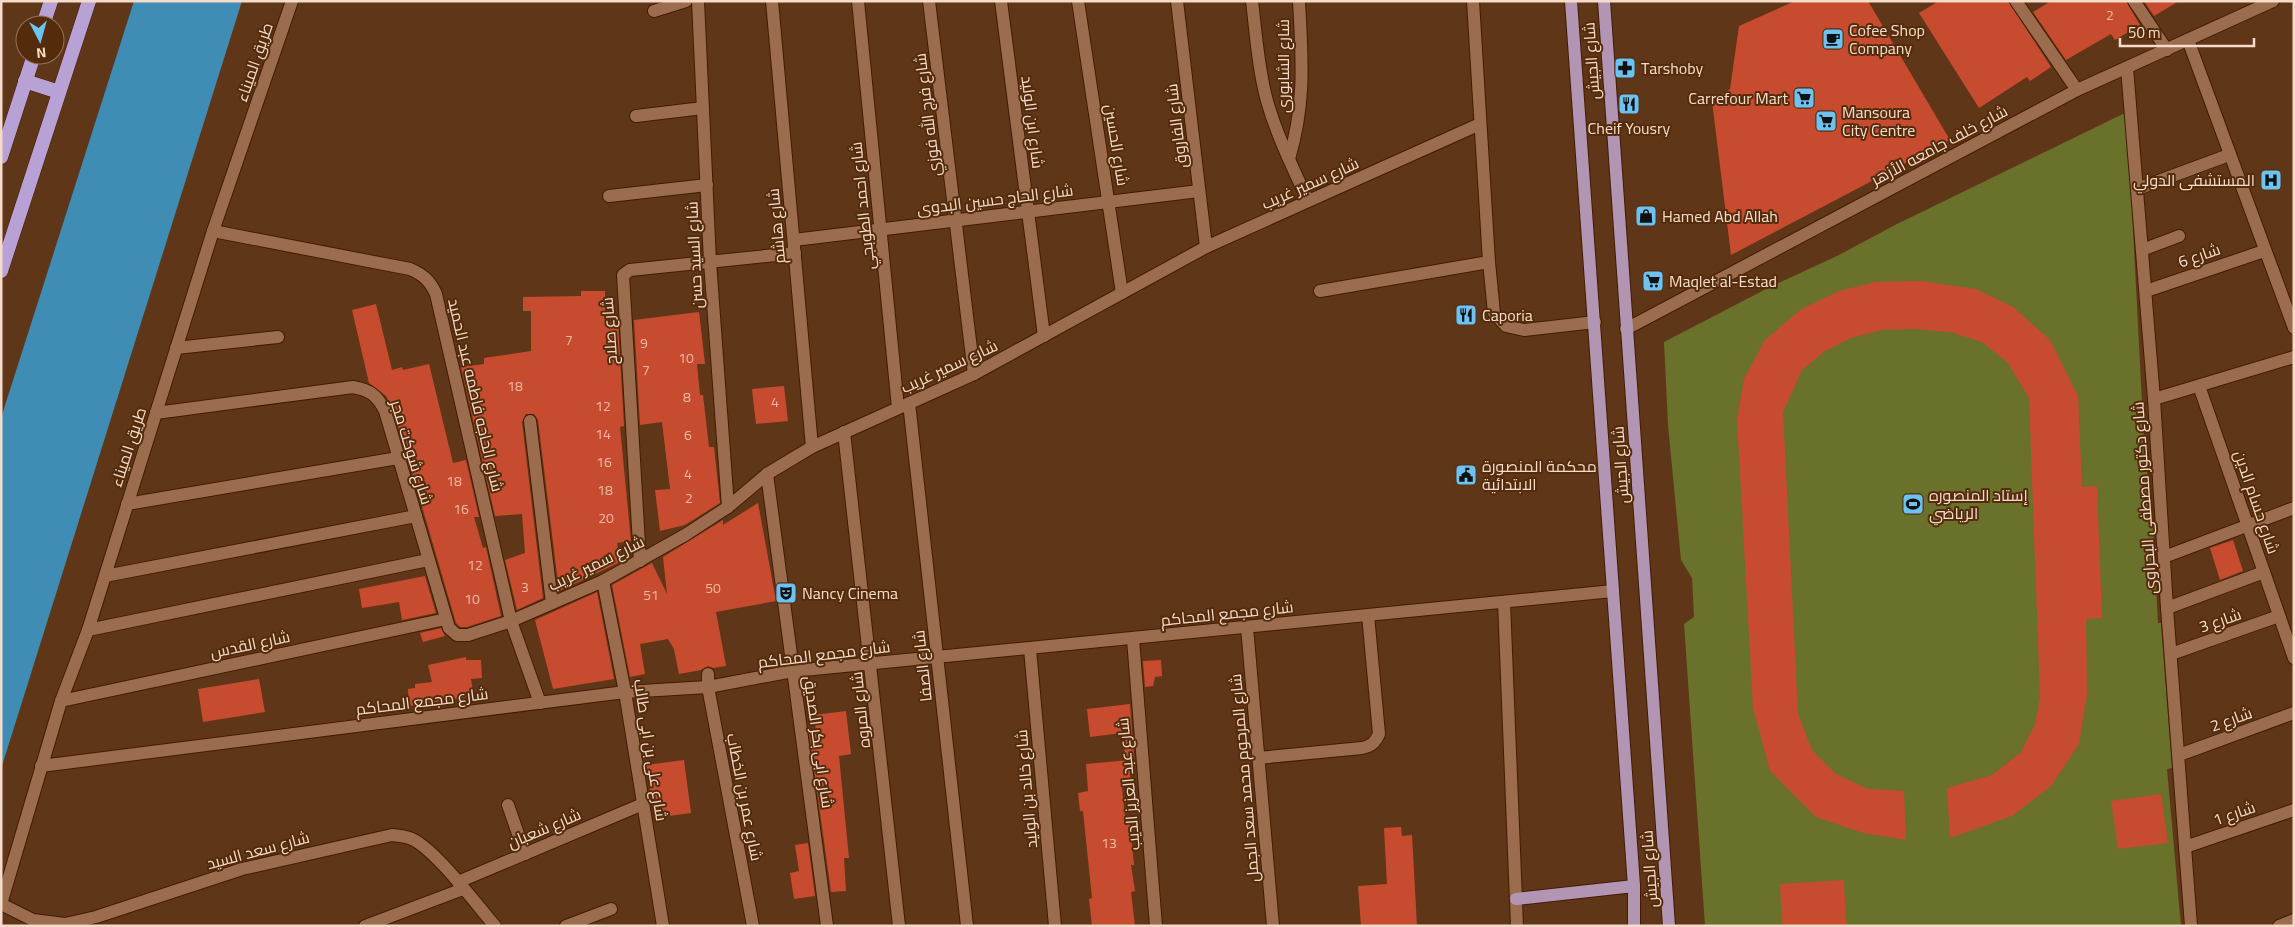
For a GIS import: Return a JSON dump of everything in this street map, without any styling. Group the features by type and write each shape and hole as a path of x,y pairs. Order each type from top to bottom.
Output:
{"highway":[{"path":"46,15 51,1"},
{"path":"1,271 89,1"},
{"path":"1,157 31,65"},
{"path":"26,81 59,92"}],"main road":[{"name":"شارع الجيش","path":"1571,1 1634,886 1634,926"},
{"name":"شارع الجيش","path":"1604,1 1670,926"},
{"path":"1516,899 1634,886"}],"street":[{"name":"طريق الميناء","path":"1,904 61,701 88,630 213,231 292,1"},
{"path":"654,11 686,1"},
{"name":"شارع السيد حسن","path":"698,1 710,262 728,507"},
{"name":"شارع هاشم","path":"772,1 812,447"},
{"name":"شارع احمد الطوبجي","path":"858,1 881,229 904,405"},
{"name":"شارع فرج الله فوزي","path":"930,1 974,374"},
{"name":"شارع ابن الوليد","path":"1001,1 1044,336"},
{"name":"شارع الحسين","path":"1078,1 1122,293"},
{"name":"شارع الفاروق","path":"1177,1 1206,247"},
{"path":"1252,1 1260,68 1267,99 1289,159 1308,201"},
{"name":"شارع الشابورى","path":"1289,159 1298,130 1302,100 1299,1"},
{"path":"1474,1 1480,124 1494,313 1506,326 1524,330 1595,322"},
{"path":"2016,1 2077,90"},
{"path":"2134,1 2166,50"},
{"name":"شارع خلف جامعه الأزهر","path":"1626,329 2077,90 2268,2"},
{"path":"2188,40 2294,328"},
{"name":"شارع دكتور مصطفى البحراوى","path":"2127,68 2146,291 2167,608 2192,926"},
{"path":"636,116 703,108"},
{"name":"شارع سمير غريب","path":"446,619 449,628 457,635 468,635 511,621 603,581 728,507 767,474 812,447 974,374 1206,247 1480,124"},
{"path":"2137,189 2229,155"},
{"path":"609,196 707,185"},
{"name":"شارع الحاج حسين البدوى","path":"794,240 1200,191"},
{"name":"شارع الحاجه فاطمه عبد الحميد","path":"213,231 410,270 422,274 431,283 436,294 511,621 540,703"},
{"path":"2142,250 2179,236"},
{"name":"شارع 6","path":"2146,291 2264,250"},
{"name":"شارع صلاح","path":"640,560 622,275 630,270 795,253"},
{"path":"1320,291 1489,262"},
{"path":"176,348 278,337"},
{"path":"2154,399 2294,357"},
{"name":"شارع حسام الدين","path":"2198,386 2294,658"},
{"name":"شارع شوكت مجر","path":"156,413 353,387 367,389 378,398 385,411 446,619"},
{"name":"شارع الصفا","path":"904,405 938,658 968,926"},
{"path":"530,420 552,603"},
{"name":"شارع المروه","path":"844,432 899,926"},
{"path":"127,504 398,458"},
{"name":"شارع ابى بكر الصديق","path":"767,474 826,926"},
{"path":"2164,557 2247,524 2294,508"},
{"path":"105,576 416,516"},
{"path":"88,630 428,560"},
{"path":"2167,608 2264,572"},
{"name":"شارع على بن ابى طالب","path":"603,581 625,692 663,926"},
{"name":"شارع مجمع المحاكم","path":"41,766 708,680 1613,591"},
{"path":"1504,602 1517,926"},
{"path":"1258,758 1362,748 1370,746 1376,741 1379,734 1368,615"},
{"name":"شارع 3","path":"2171,654 2279,616"},
{"name":"شارع القدس","path":"61,701 446,619"},
{"name":"شارع المرحوم محمد سعد الجمل","path":"1247,628 1273,926"},
{"name":"شارع عبد العزيز الديب","path":"1132,639 1156,926"},
{"name":"شارع خالد بن الوليد","path":"1030,649 1055,926"},
{"name":"شارع عمر بن الخطاب","path":"708,680 753,926"},
{"name":"شارع 2","path":"2178,755 2294,713"},
{"name":"شارع شعبان","path":"365,926 460,886 525,854 643,804"},
{"path":"508,805 525,854"},
{"name":"شارع 1","path":"2185,847 2294,810"},
{"name":"شارع سعد السيد","path":"1,904 33,920 65,924 96,916 242,869 392,835 404,836 415,841 460,886 495,926"},
{"path":"566,926 611,909"}],"green space":[{"name":"إستاد المنصوره الرياضي","path":"2127,112 2144,441 2153,530 2158,623 2161,623 2172,768 2167,769 2181,926 1705,926 1684,624 1694,617 1692,578 1681,560 1668,425 1664,342 1768,288 1837,256 1895,225"}],"water":[{"path":"134,1 242,1 1,769 1,418"}],"building":[{"name":"Mansoura City Centre","path":"1795,1 1868,1 1950,140 1731,255 1712,101 1730,89 1739,26"},
{"path":"1939,1 2008,1 2051,67 2030,81 2027,77 1979,108 1919,13"},
{"path":"2051,1 2126,1 2140,25 2115,40 2111,34 2066,60 2033,12"},
{"path":"2144,1 2179,1 2154,16"},
{"path":"1921,281 1976,289 2013,307 2050,340 2078,396 2082,487 2097,486 2102,618 2086,619 2087,694 2079,744 2051,786 2012,816 1950,838 1947,788 1992,775 2020,753 2035,725 2040,697 2029,398 2008,363 1982,342 1950,332 1914,329 1882,330 1851,338 1825,351 1802,370 1783,412 1798,714 1812,750 1836,774 1868,789 1904,791 1906,840 1863,833 1816,817 1770,771 1753,708 1737,419 1744,379 1765,340 1800,310 1839,291 1875,282"},
{"path":"581,291 605,291 605,319 607,323 618,322 624,426 620,427 631,541 617,543 620,562 559,591 538,420 534,414 526,414 522,422 543,598 517,610 505,560 525,553 522,514 495,516 461,367 484,364 484,358 531,351 531,311 523,311 523,297 581,296"},
{"path":"376,304 392,370 402,367 403,370 429,364 453,463 466,460 479,517 474,517 483,548 486,547 501,616 467,627 460,627 456,623 404,445 402,428 399,429 393,409 386,396 369,383 352,310"},
{"path":"699,312 705,364 697,364 700,395 703,395 709,447 714,447 720,503 685,525 660,531 655,490 670,489 662,422 640,425 634,320"},
{"path":"784,386 788,421 756,424 752,389"},
{"path":"758,503 776,601 716,612 726,666 713,668 708,666 701,670 679,674 674,649 668,639 640,644 645,674 630,677 612,585 652,563 667,594 663,557 723,520 723,525"},
{"path":"2233,540 2243,571 2220,580 2210,548"},
{"path":"425,576 436,613 402,620 399,602 362,608 359,589"},
{"path":"597,592 614,679 553,689 535,620"},
{"path":"441,628 445,636 423,642 420,633"},
{"path":"466,657 466,660 481,660 482,678 471,679 474,696 409,706 408,689 415,688 415,684 432,682 428,665"},
{"path":"1161,660 1162,676 1155,677 1153,686 1145,687 1143,661"},
{"path":"259,679 265,712 203,722 198,689"},
{"path":"1130,704 1134,758 1126,759 1122,733 1090,737 1087,709"},
{"path":"846,711 851,754 839,756 849,858 844,858 846,891 831,892 809,732 816,731 814,715"},
{"path":"684,760 691,813 654,818 646,765"},
{"path":"1129,760 1131,786 1122,787 1125,817 1129,816 1134,865 1131,865 1135,891 1131,892 1135,926 1092,926 1089,899 1092,898 1083,811 1080,811 1078,793 1088,791 1086,764"},
{"path":"2161,794 2168,843 2118,849 2111,801"},
{"path":"1401,827 1402,836 1412,835 1417,926 1361,926 1358,886 1387,884 1384,828"},
{"path":"808,843 815,896 794,899 790,873 799,871 795,845"},
{"path":"1844,880 1846,926 1782,926 1780,884"}],"place":[{"name":"Cofee Shop Company","path":"1833,39"},
{"name":"Tarshoby","path":"1625,68"},
{"name":"Carrefour Mart","path":"1804,98"},
{"name":"Cheif Yousry","path":"1629,104"},
{"name":"Mansoura City Centre","path":"1826,121"},
{"name":"المستشفى الدولي","path":"2271,180"},
{"name":"Hamed Abd Allah","path":"1646,216"},
{"name":"Maqlet al-Estad","path":"1653,281"},
{"name":"Caporia","path":"1466,315"},
{"name":"محكمة المنصورة الابتدائية","path":"1466,475"},
{"name":"إستاد المنصوره الرياضي","path":"1913,504"},
{"name":"Nancy Cinema","path":"786,593"}]}
